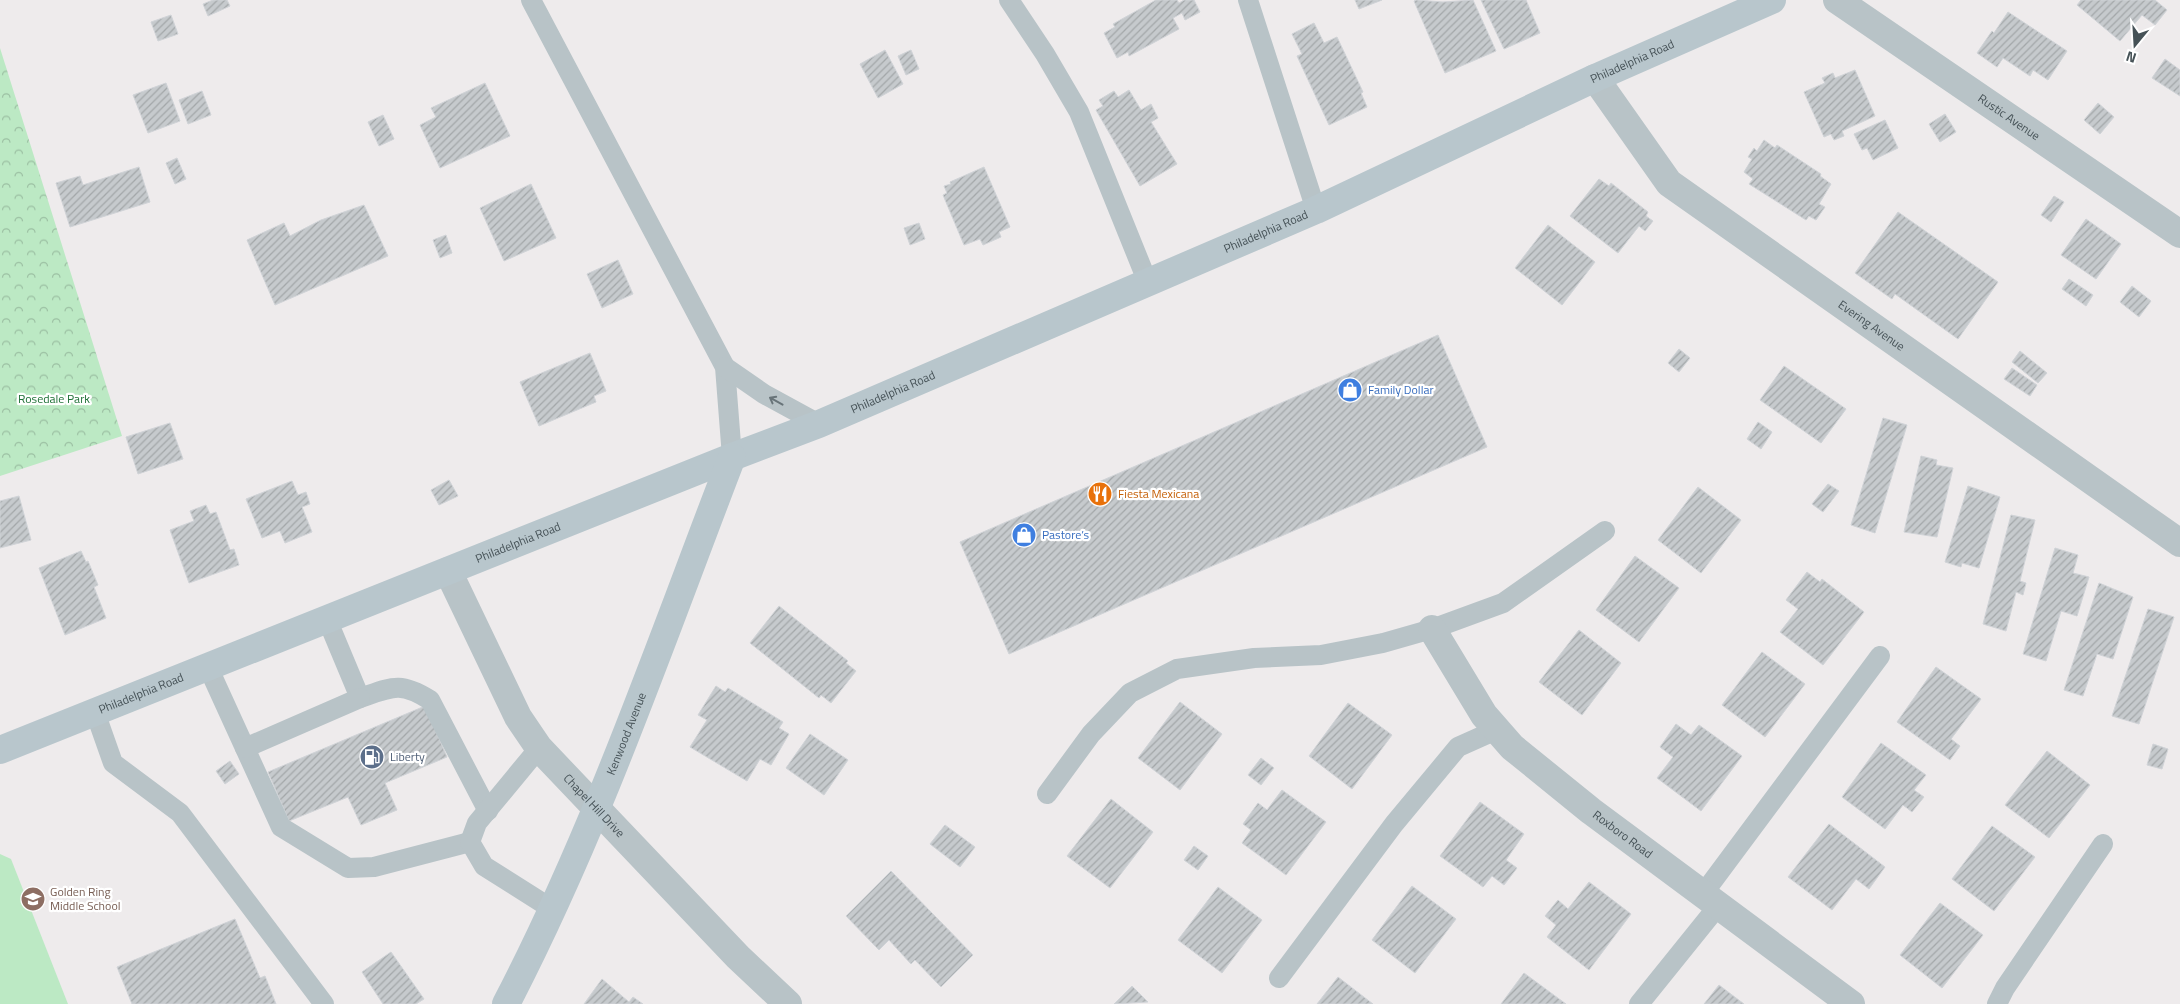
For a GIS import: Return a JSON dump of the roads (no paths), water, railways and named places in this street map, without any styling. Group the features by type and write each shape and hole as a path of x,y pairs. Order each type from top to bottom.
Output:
{"main road":[{"name":"Philadelphia Road","path":"0,750 732,457 819,424 1316,210 1595,78 1772,0"},
{"name":"Kenwood Avenue","path":"506,1004 552,909 597,807 732,457"}],"street":[{"name":"Rustic Avenue","path":"1837,0 2180,234"},
{"name":"Evering Avenue","path":"1595,78 1669,183 2180,543"},
{"name":"Chapel Hill Drive","path":"448,571 518,717 540,748 570,782 597,807 738,957 788,1004"},
{"name":"Roxboro Road","path":"1432,628 1484,715 1519,753 1710,900 1851,1004"}],"lane":[{"path":"531,0 725,367 732,457"},
{"path":"1009,0 1045,54 1079,112 1148,283"},
{"path":"1248,0 1316,210"},
{"path":"725,367 764,394 819,424"},
{"path":"1047,794 1091,734 1130,693 1177,669 1254,658 1321,655 1383,643 1432,628 1503,602 1605,531"},
{"path":"327,619 360,698"},
{"path":"1639,1004 1880,656"},
{"path":"208,667 280,827 348,868 374,867 470,842"},
{"path":"245,748 360,698 392,687 413,690 430,700 488,811"},
{"path":"95,712 113,764 180,813 324,1004"},
{"path":"1279,978 1394,824 1458,747 1496,730"},
{"path":"470,842 477,823 540,748"},
{"path":"470,842 484,866 552,909"},
{"path":"1997,1004 2005,988 2104,844"}],"place":[{"name":"Family Dollar","path":"1350,390"},
{"name":"Fiesta Mexicana","path":"1100,494"},
{"name":"Pastore’s","path":"1024,535"},
{"name":"Liberty","path":"372,757"},
{"name":"Golden Ring Middle School","path":"33,899"}],"park label":[{"name":"Rosedale Park","path":"54,399"}]}
